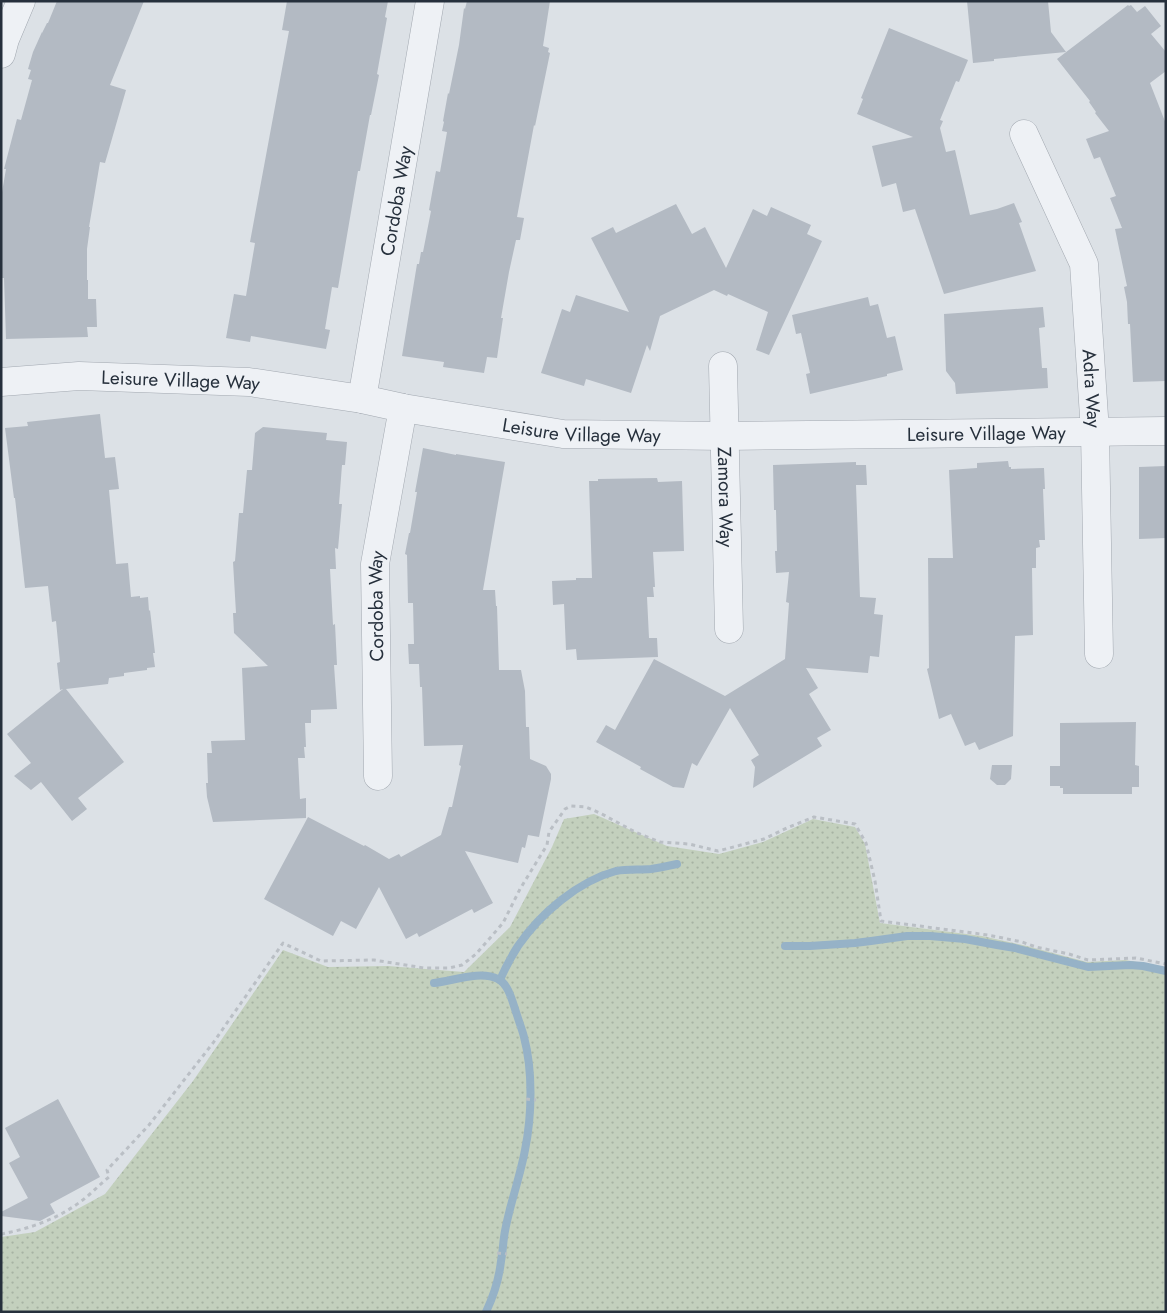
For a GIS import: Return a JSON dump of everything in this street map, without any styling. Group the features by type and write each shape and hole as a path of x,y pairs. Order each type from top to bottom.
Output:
{"street":[{"path":"1,54 20,1"},
{"name":"Cordoba Way","path":"362,400 430,1"},
{"name":"Adra Way","path":"1024,134 1084,264 1096,432 1099,654"},
{"name":"Zamora Way","path":"723,366 728,629"},
{"name":"Leisure Village Way","path":"1,382 79,376 249,382 563,434 725,436 1166,431"},
{"name":"Cordoba Way","path":"378,776 375,564 403,408"}],"path":[{"path":"1,1234 22,1230 56,1217 80,1202 109,1177 107,1170 149,1125 213,1043 283,942 321,961 374,960 424,968 448,968 462,965 476,954 503,923 520,889 547,846 549,832 565,809 571,806 586,807 600,812 635,832 660,842 689,844 718,851 764,839 814,817 855,824 866,843 876,881 881,921 988,935 1088,960 1136,958 1166,964"},
{"path":"526,1100 536,1100"},
{"path":"497,1253 507,1254"}],"green space":[{"path":"594,814 667,846 719,854 763,842 813,819 855,827 865,844 880,923 982,936 1087,962 1125,960 1166,967 1166,1312 1,1312 1,1237 35,1232 105,1194 193,1081 283,950 328,967 388,966 464,972 510,927 552,847 564,819"}],"building":[{"path":"57,1 144,1 110,85 126,90 105,163 100,162 89,227 87,249 88,299 96,299 97,327 87,327 88,337 6,339 4,278 1,278 1,198 6,169 4,169 17,119 21,120 32,80 28,79 31,70 28,69 33,52"},
{"path":"287,1 388,1 385,17 387,18 377,74 379,75 360,171 358,171 338,288 332,287 325,329 330,330 326,349 251,336 250,342 226,338 234,294 246,296 255,243 250,242 289,31 282,30"},
{"path":"467,1 550,1 543,46 549,48 548,52 550,53 517,217 524,218 520,240 516,240 509,272 501,318 503,318 497,358 487,357 484,373 443,367 444,362 402,356 417,264 419,264 421,252 423,252 431,211 429,210 436,171 440,172 447,132 442,131 443,121 459,45 464,8"},
{"path":"967,1 1048,1 1051,32 1066,52 994,59 994,61 973,63"},
{"path":"1128,5 1131,5 1137,12 1145,6 1161,26 1151,34 1166,52 1166,71 1150,83 1166,124 1166,381 1133,382 1130,324 1128,324 1124,287 1127,286 1115,229 1122,228 1110,198 1116,196 1100,157 1094,159 1086,139 1109,131 1095,113 1090,101 1057,59"},
{"path":"889,28 968,60 959,82 956,81 940,120 943,121 940,128 946,152 955,150 970,215 1014,203 1022,222 1019,223 1036,271 944,294 915,209 903,212 896,183 882,187 872,146 913,137 857,114 863,99 861,98"},
{"path":"676,204 692,234 705,227 726,268 753,209 767,216 771,207 811,225 807,234 822,241 769,355 756,350 768,312 728,294 727,296 714,290 660,316 650,351 647,345 631,393 586,379 584,386 541,373 562,309 570,312 576,295 629,312 591,238 613,227 616,233"},
{"path":"868,297 870,306 878,304 887,338 895,336 903,370 887,374 887,376 810,394 806,374 810,373 801,333 796,334 792,315"},
{"path":"1043,307 1045,327 1039,328 1042,368 1047,368 1048,388 956,394 955,383 946,371 944,314"},
{"path":"100,414 105,458 115,457 119,489 109,490 116,564 128,563 131,597 148,597 155,667 124,673 124,676 109,678 108,684 66,689 124,762 78,798 87,809 72,821 41,782 31,790 14,776 31,763 7,734 63,689 60,690 57,663 60,662 56,621 52,622 48,586 25,588 5,428 28,426 27,422"},
{"path":"263,427 327,433 326,440 347,442 345,465 342,465 339,504 342,504 338,549 335,548 336,569 330,569 333,625 335,624 337,665 334,665 337,709 311,710 311,723 305,723 305,758 298,758 300,799 306,798 306,818 213,822 206,783 208,783 207,753 212,753 211,741 245,740 242,668 268,666 234,633 233,613 236,613 233,562 235,561 239,513 243,513 247,470 252,470 255,433"},
{"path":"423,448 505,462 483,590 495,590 499,670 521,670 525,691 526,727 529,727 530,759 546,766 551,774 551,779 539,837 528,835 525,848 522,847 518,863 465,851 493,903 474,913 472,909 419,937 417,933 406,939 379,887 356,929 341,921 333,936 264,899 308,817 389,859 399,854 401,857 441,835 449,807 452,807 461,766 459,765 463,745 424,746 422,687 420,687 419,664 409,664 408,644 414,644 413,603 408,603 407,555 405,554"},
{"path":"1008,461 1011,469 1044,468 1045,540 1039,540 1040,547 1036,548 1036,568 1032,568 1033,635 1015,636 1013,736 979,750 975,742 965,746 951,714 939,719 927,669 929,668 928,558 953,558 949,470 977,468 977,463"},
{"path":"856,462 856,465 866,465 867,485 856,485 860,597 876,598 874,614 883,615 879,657 870,656 868,673 806,668 818,688 809,694 831,730 817,738 822,746 753,788 755,767 751,760 759,755 730,708 697,766 692,763 684,788 673,787 596,742 606,725 615,730 654,659 725,696 785,659 789,603 786,602 789,572 776,573 776,510 774,510 773,465"},
{"path":"1166,466 1166,538 1139,539 1139,467"},
{"path":"657,478 658,482 682,481 684,551 653,552 654,597 647,597 649,638 657,638 658,657 577,660 576,649 566,650 564,604 553,605 552,581 592,578 589,481 598,481 598,479"},
{"path":"1136,722 1135,765 1139,766 1139,787 1132,787 1132,794 1063,794 1063,788 1060,788 1060,786 1050,786 1050,766 1060,766 1060,723"},
{"path":"992,765 1012,765 1011,779 1005,785 997,785 990,779"},
{"path":"58,1099 100,1177 50,1204 55,1213 40,1221 1,1216 1,1212 28,1198 9,1163 20,1157 5,1128"}],"waterway":[{"path":"500,980 513,954 527,934 561,900 574,891 588,882 616,871 651,869 677,864"},
{"path":"785,946 855,943 907,936 930,936 965,939 1015,948 1088,967 1130,965 1166,971"},
{"path":"434,983 475,976 498,979 508,990 527,1050 530,1078 530,1108 527,1136 523,1160 504,1235 497,1281 486,1312"}]}
